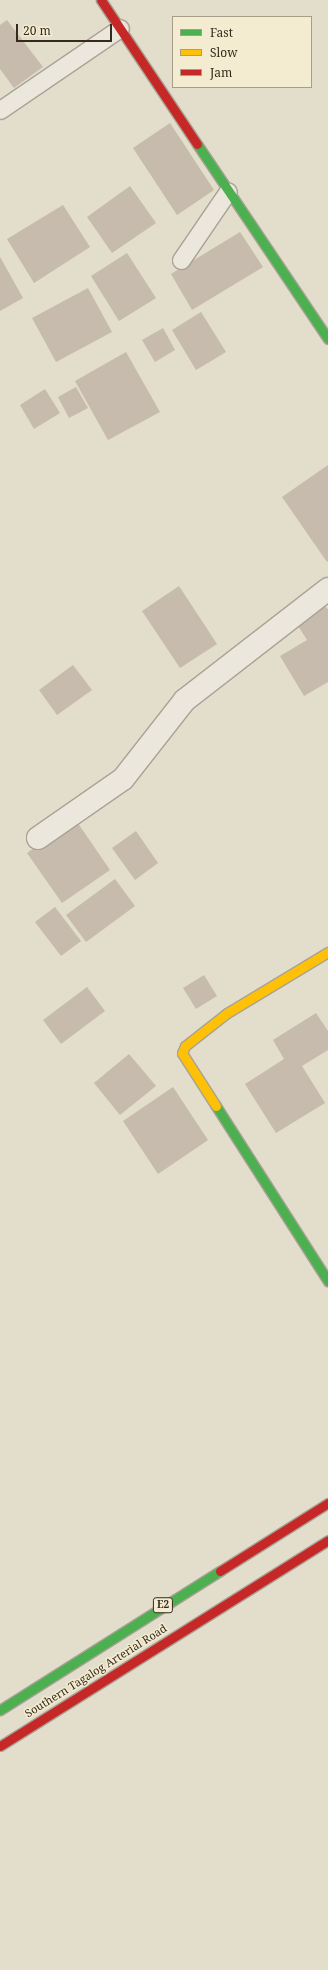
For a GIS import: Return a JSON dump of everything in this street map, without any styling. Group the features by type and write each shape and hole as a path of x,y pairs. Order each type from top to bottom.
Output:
{"main road":[{"path":"101,0 328,339"},
{"path":"328,952 227,1013 185,1046 182,1053 328,1281"},
{"name":"Southern Tagalog Arterial Road","path":"0,1710 328,1503"},
{"name":"Southern Tagalog Arterial Road","path":"0,1746 328,1540"}],"street":[{"path":"38,838 122,779 186,700 328,589"}],"lane":[{"path":"0,110 120,28"},
{"path":"181,260 228,191"}],"building":[{"path":"7,20 43,67 14,88 0,69 0,25"},
{"path":"170,123 214,190 177,215 133,148"},
{"path":"130,186 156,223 112,253 87,217"},
{"path":"63,205 90,247 34,283 7,239"},
{"path":"240,232 263,267 192,310 171,274"},
{"path":"127,253 156,298 119,321 91,276"},
{"path":"0,257 23,298 0,311"},
{"path":"88,288 112,332 56,362 32,318"},
{"path":"201,312 226,352 196,370 172,330"},
{"path":"163,328 175,350 155,362 142,340"},
{"path":"126,352 160,412 108,440 75,381"},
{"path":"76,387 88,408 69,418 58,397"},
{"path":"45,389 60,413 34,429 20,405"},
{"path":"328,465 328,561 327,562 282,497"},
{"path":"179,586 217,644 180,668 142,611"},
{"path":"322,604 328,609 328,682 304,696 280,656 307,640 295,621"},
{"path":"73,665 92,690 57,715 39,690"},
{"path":"75,819 110,870 62,903 27,853"},
{"path":"136,831 158,863 135,880 112,848"},
{"path":"115,879 135,906 86,942 66,915"},
{"path":"55,907 81,941 61,956 35,922"},
{"path":"204,975 217,996 196,1009 183,988"},
{"path":"87,987 105,1011 61,1044 43,1020"},
{"path":"316,1013 328,1031 328,1050 302,1066 325,1103 276,1133 245,1084 284,1059 273,1040"},
{"path":"129,1054 156,1086 120,1115 94,1083"},
{"path":"173,1087 208,1140 158,1174 123,1121"}],"traffic: fast":[{"path":"197,144 328,339"},
{"path":"216,1106 328,1281"},
{"path":"0,1710 220,1571"}],"traffic: slow":[{"path":"216,1106 182,1053 185,1046 227,1013 328,952"}],"traffic: jam":[{"path":"101,0 197,144"},
{"path":"220,1571 328,1503"},
{"path":"0,1746 328,1540"}]}
